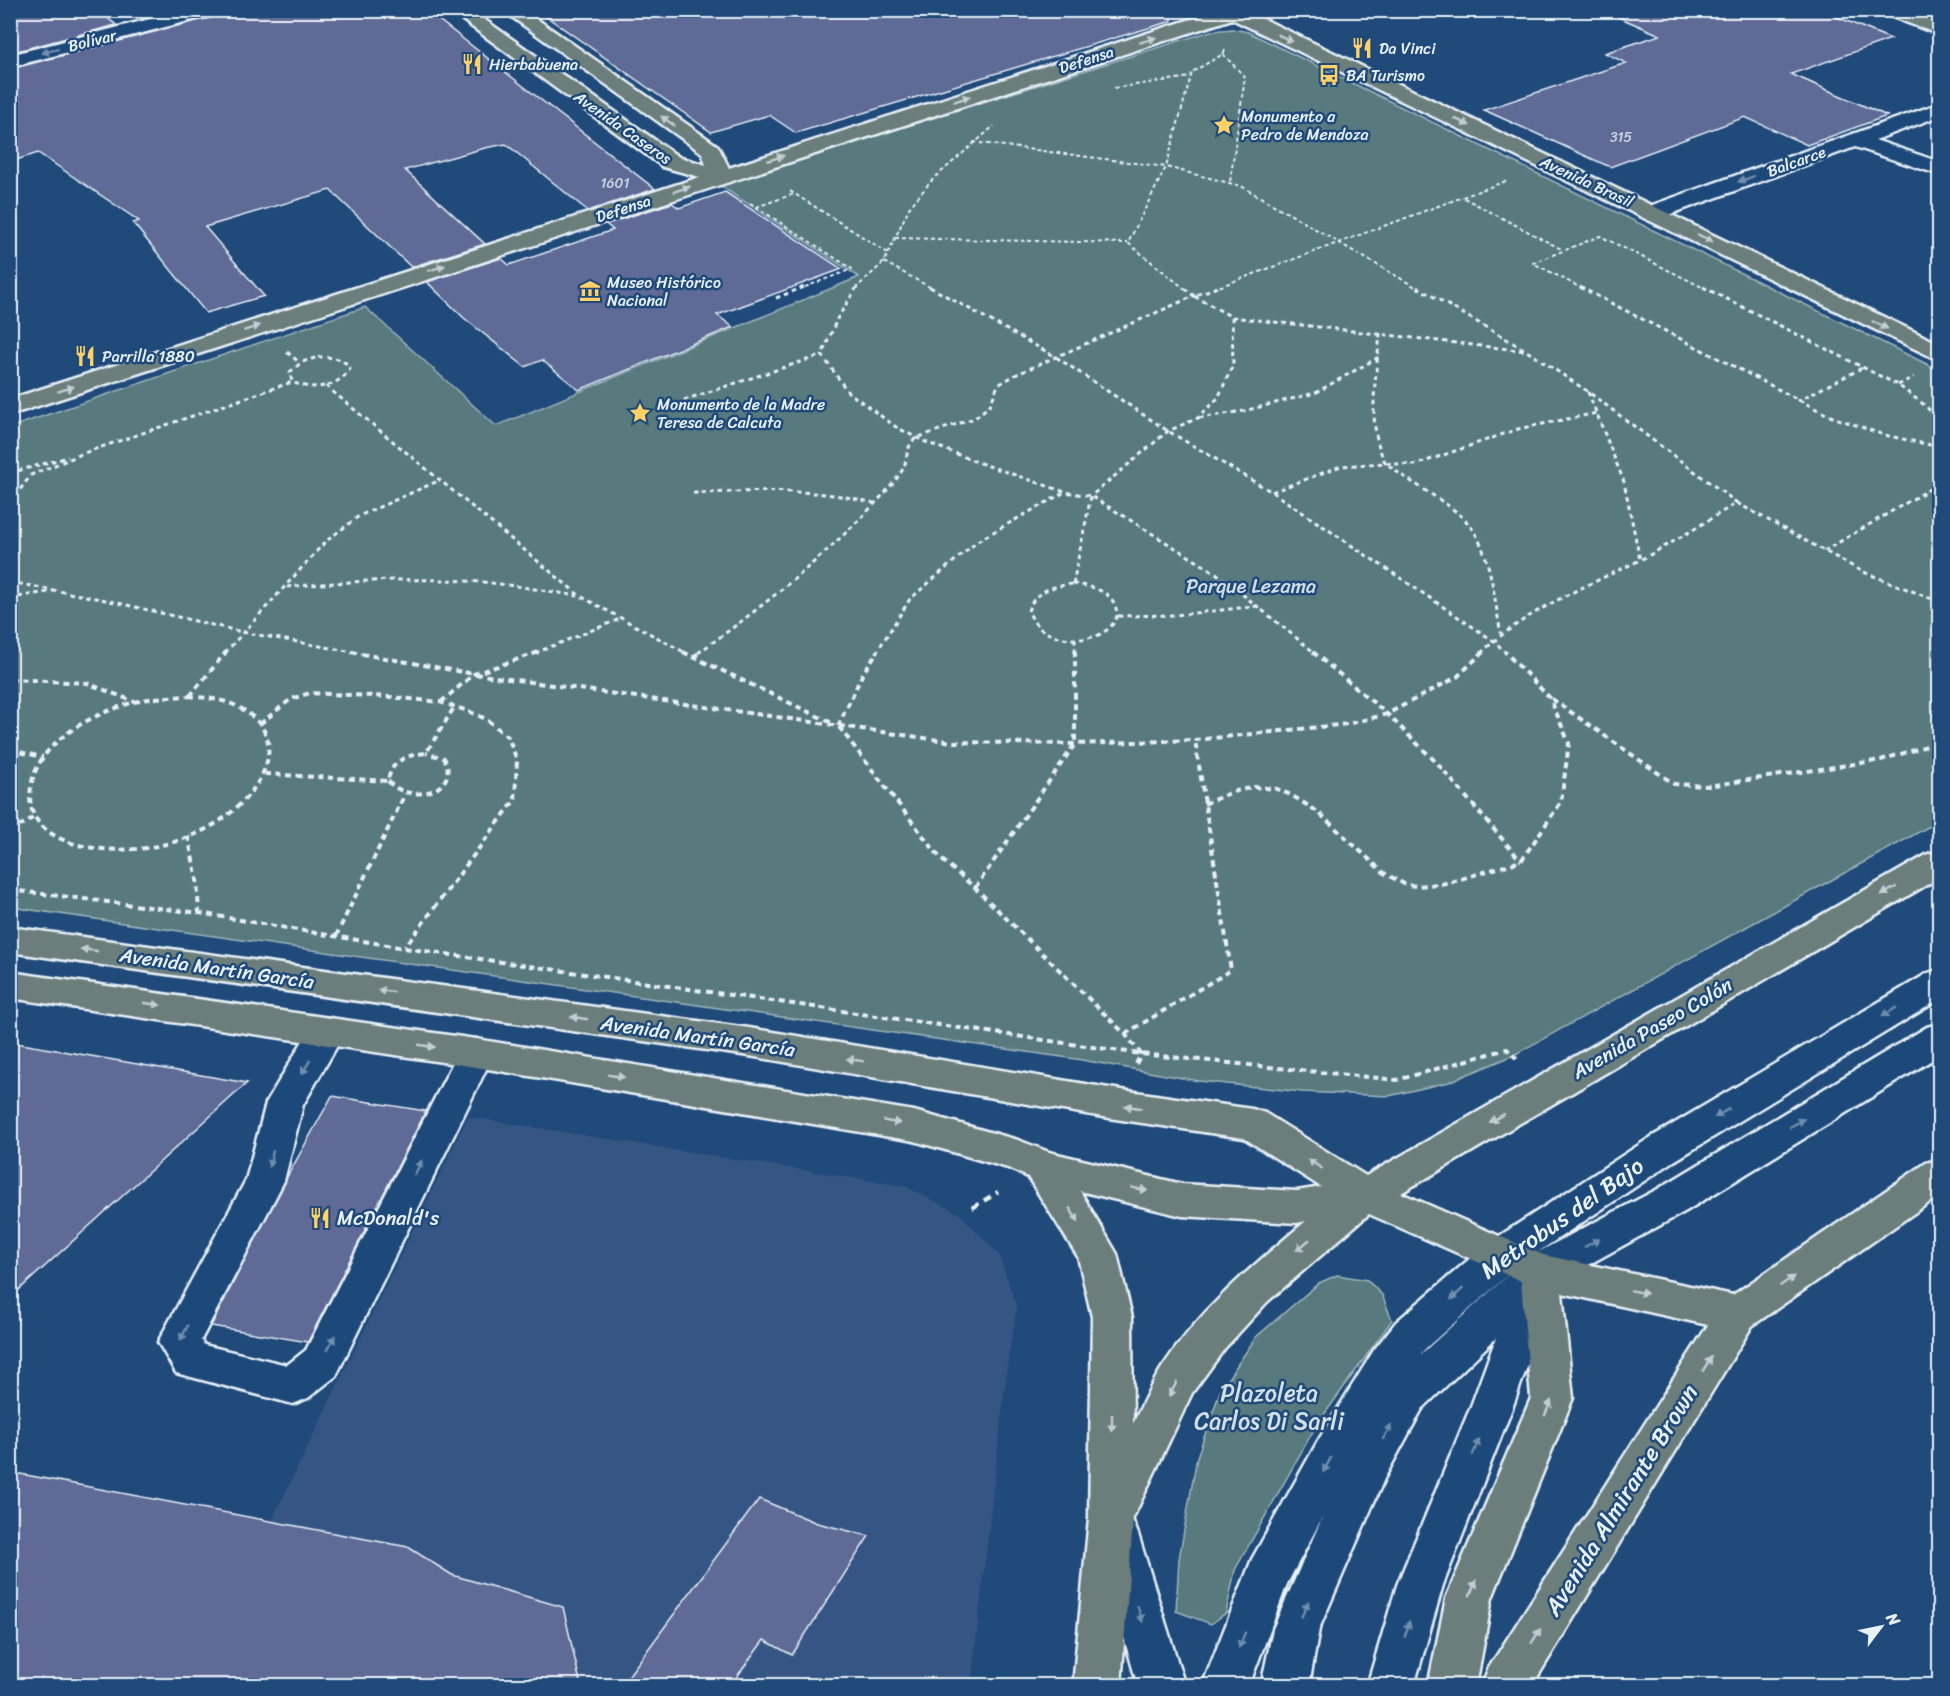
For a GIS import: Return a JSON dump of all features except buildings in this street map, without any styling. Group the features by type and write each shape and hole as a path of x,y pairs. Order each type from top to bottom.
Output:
{"main road":[{"name":"Avenida Caseros","path":"458,10 671,162 721,176"},
{"name":"Avenida Caseros","path":"511,10 711,150 721,176"},
{"path":"1891,10 1940,29"},
{"name":"Defensa","path":"10,407 752,166 1238,14"},
{"name":"Avenida Brasil","path":"1238,14 1940,354"},
{"name":"Avenida Paseo Colón","path":"1365,1195 1940,862"},
{"name":"Avenida Martín García","path":"10,939 749,1042 1115,1104 1252,1124 1365,1195 1501,1256 1540,1270 1738,1314"},
{"path":"10,985 476,1053 914,1126 1018,1155 1042,1166 1182,1200 1297,1207 1365,1195"},
{"path":"1042,1166 1074,1213 1097,1254 1112,1317 1112,1518 1097,1686"},
{"path":"1738,1314 1940,1174"},
{"path":"1112,1518 1152,1428 1177,1380 1210,1335 1253,1290 1365,1195"},
{"path":"1452,1686 1469,1598 1552,1398 1540,1270"},
{"name":"Avenida Almirante Brown","path":"1505,1686 1738,1314"}],"street":[{"name":"Bolívar","path":"10,61 209,10"},
{"name":"Balcarce","path":"1652,213 1940,109"},
{"path":"1855,140 1940,169"},
{"name":"Metrobus del Bajo","path":"1225,1686 1268,1574 1333,1455 1389,1363 1411,1335 1501,1256 1661,1150 1940,982"},
{"path":"327,1032 285,1102 265,1181 179,1342 191,1360 293,1385 321,1364 476,1053"},
{"name":"Metrobus del Bajo","path":"1286,1686 1296,1629 1367,1467 1407,1396 1434,1369 1540,1270 1672,1200 1940,1037"},
{"name":"Metrobus del Bajo","path":"1390,1686 1420,1585 1492,1406 1540,1270"},
{"path":"1112,1518 1162,1686"}],"path":[{"path":"1128,243 1166,167 1192,72 1223,54 1233,34 1243,31 1238,14"},
{"path":"1223,54 1245,77 1230,182"},
{"path":"1105,90 1191,77"},
{"path":"684,400 822,355 837,319 853,291 884,262 909,208 932,180 972,142 1000,122"},
{"path":"972,142 1166,167 1241,186 1527,351 1587,391 1737,503 1823,551 1910,594 1940,602"},
{"path":"752,166 888,253"},
{"path":"693,657 760,609 819,560 875,504 904,468 907,449 915,438 952,427 987,411 996,397 998,385 1015,375 1194,296 1512,179"},
{"path":"756,207 795,193"},
{"path":"1462,197 1564,251"},
{"path":"749,202 852,269 776,298"},
{"path":"1940,425 1927,407 1898,385 1600,236 1533,263 1797,401 1872,432 1915,444 1940,447"},
{"path":"895,238 1128,243 1194,296 1232,316 1527,351"},
{"path":"884,262 1056,357 1168,430 1272,492 1494,641 1550,698 1674,784 1708,786 1881,760 1940,742"},
{"path":"1198,418 1218,398 1233,365 1232,316"},
{"path":"1380,333 1375,413 1380,453 1385,463 1448,504 1467,521 1482,543 1501,634"},
{"path":"822,355 847,392 915,438 1065,492 1091,496 1216,573 1387,714 1438,764 1521,861"},
{"path":"1073,584 1091,496 1168,430 1198,418 1244,411 1315,393 1379,357"},
{"path":"10,503 31,475 84,453 292,382 306,387 326,386 343,379 348,374 348,364 336,358 308,360 294,368 290,377 292,382"},
{"path":"1797,401 1864,367"},
{"path":"326,386 438,481 580,596 693,657 838,726 941,859 975,888 1125,1034 1141,1054"},
{"path":"1587,391 1624,482 1640,560"},
{"path":"1272,492 1341,466 1385,463 1415,465 1518,429 1597,413"},
{"path":"10,473 84,453"},
{"path":"189,696 242,632 286,587 325,542 359,516 438,481"},
{"path":"1823,551 1940,483"},
{"path":"838,726 862,673 910,599 979,540 1065,492"},
{"path":"693,493 803,493 858,498 875,504"},
{"path":"10,582 242,632 474,674 953,742 1075,744 1195,740 1348,724 1387,714 1457,677 1501,634 1560,597 1640,560 1737,503"},
{"path":"286,587 420,579 484,582 580,596"},
{"path":"1073,584 1101,590 1112,598 1117,606 1118,616 1113,625 1104,632 1075,639 1048,633 1037,627 1028,611 1030,602 1037,595 1059,585 1073,584"},
{"path":"10,598 58,591"},
{"path":"1118,616 1176,615 1258,606"},
{"path":"440,702 474,674 513,662 621,619"},
{"path":"975,888 1075,744 1075,639"},
{"path":"10,679 87,682 135,702"},
{"path":"260,724 291,699 310,693 390,696 455,706 486,719 508,737 517,760 515,800 404,948"},
{"path":"189,696 218,700 243,709 260,724 268,739 270,756 265,774 248,798 240,805 222,819 188,836 151,847 113,851 79,846 51,834 34,817 29,798 33,777 43,757 67,734 99,715 135,702 189,696"},
{"path":"1204,804 1237,791 1260,787 1280,790 1299,797 1379,868 1406,885 1434,885 1521,861 1561,802 1569,743 1550,698"},
{"path":"426,753 455,706"},
{"path":"1125,1034 1231,970 1195,740"},
{"path":"10,750 43,757"},
{"path":"426,753 444,758 450,766 449,776 438,787 429,791 405,794 391,786 388,781 391,768 397,762 416,754 426,753"},
{"path":"265,774 388,781"},
{"path":"336,936 405,794"},
{"path":"10,832 34,817"},
{"path":"188,836 196,879 199,913"},
{"path":"10,890 199,913 404,948 1141,1054 1397,1080 1508,1049 1548,1089"},
{"path":"1115,1104 1141,1054"},
{"path":"972,1208 1042,1166"}],"shaded area":[{"path":"468,1117 904,1186 960,1214 999,1255 1017,1307 1008,1359 971,1685 11,1685 271,1522"}],"green space":[{"name":"Parque Lezama","path":"1233,29 1248,32 1939,370 1939,821 1512,1056 1449,1082 1389,1096 1302,1092 1199,1081 1076,1059 11,907 11,427 365,307 496,426 859,277 719,185 1211,31"},
{"name":"Plazoleta Carlos Di Sarli","path":"1337,1275 1367,1280 1382,1295 1392,1320 1316,1426 1235,1570 1226,1613 1211,1624 1176,1611 1179,1559 1197,1457 1221,1389 1256,1337 1319,1283"}],"place":[{"name":"Da Vinci","path":"1362,48"},
{"name":"Hierbabuena","path":"472,64"},
{"name":"BA Turismo","path":"1329,75"},
{"name":"Monumento a Pedro de Mendoza","path":"1224,125"},
{"name":"Museo Histórico Nacional","path":"590,291"},
{"name":"Parrilla 1880","path":"85,356"},
{"name":"Monumento de la Madre Teresa de Calcuta","path":"640,413"},
{"name":"McDonald's","path":"320,1218"}]}
